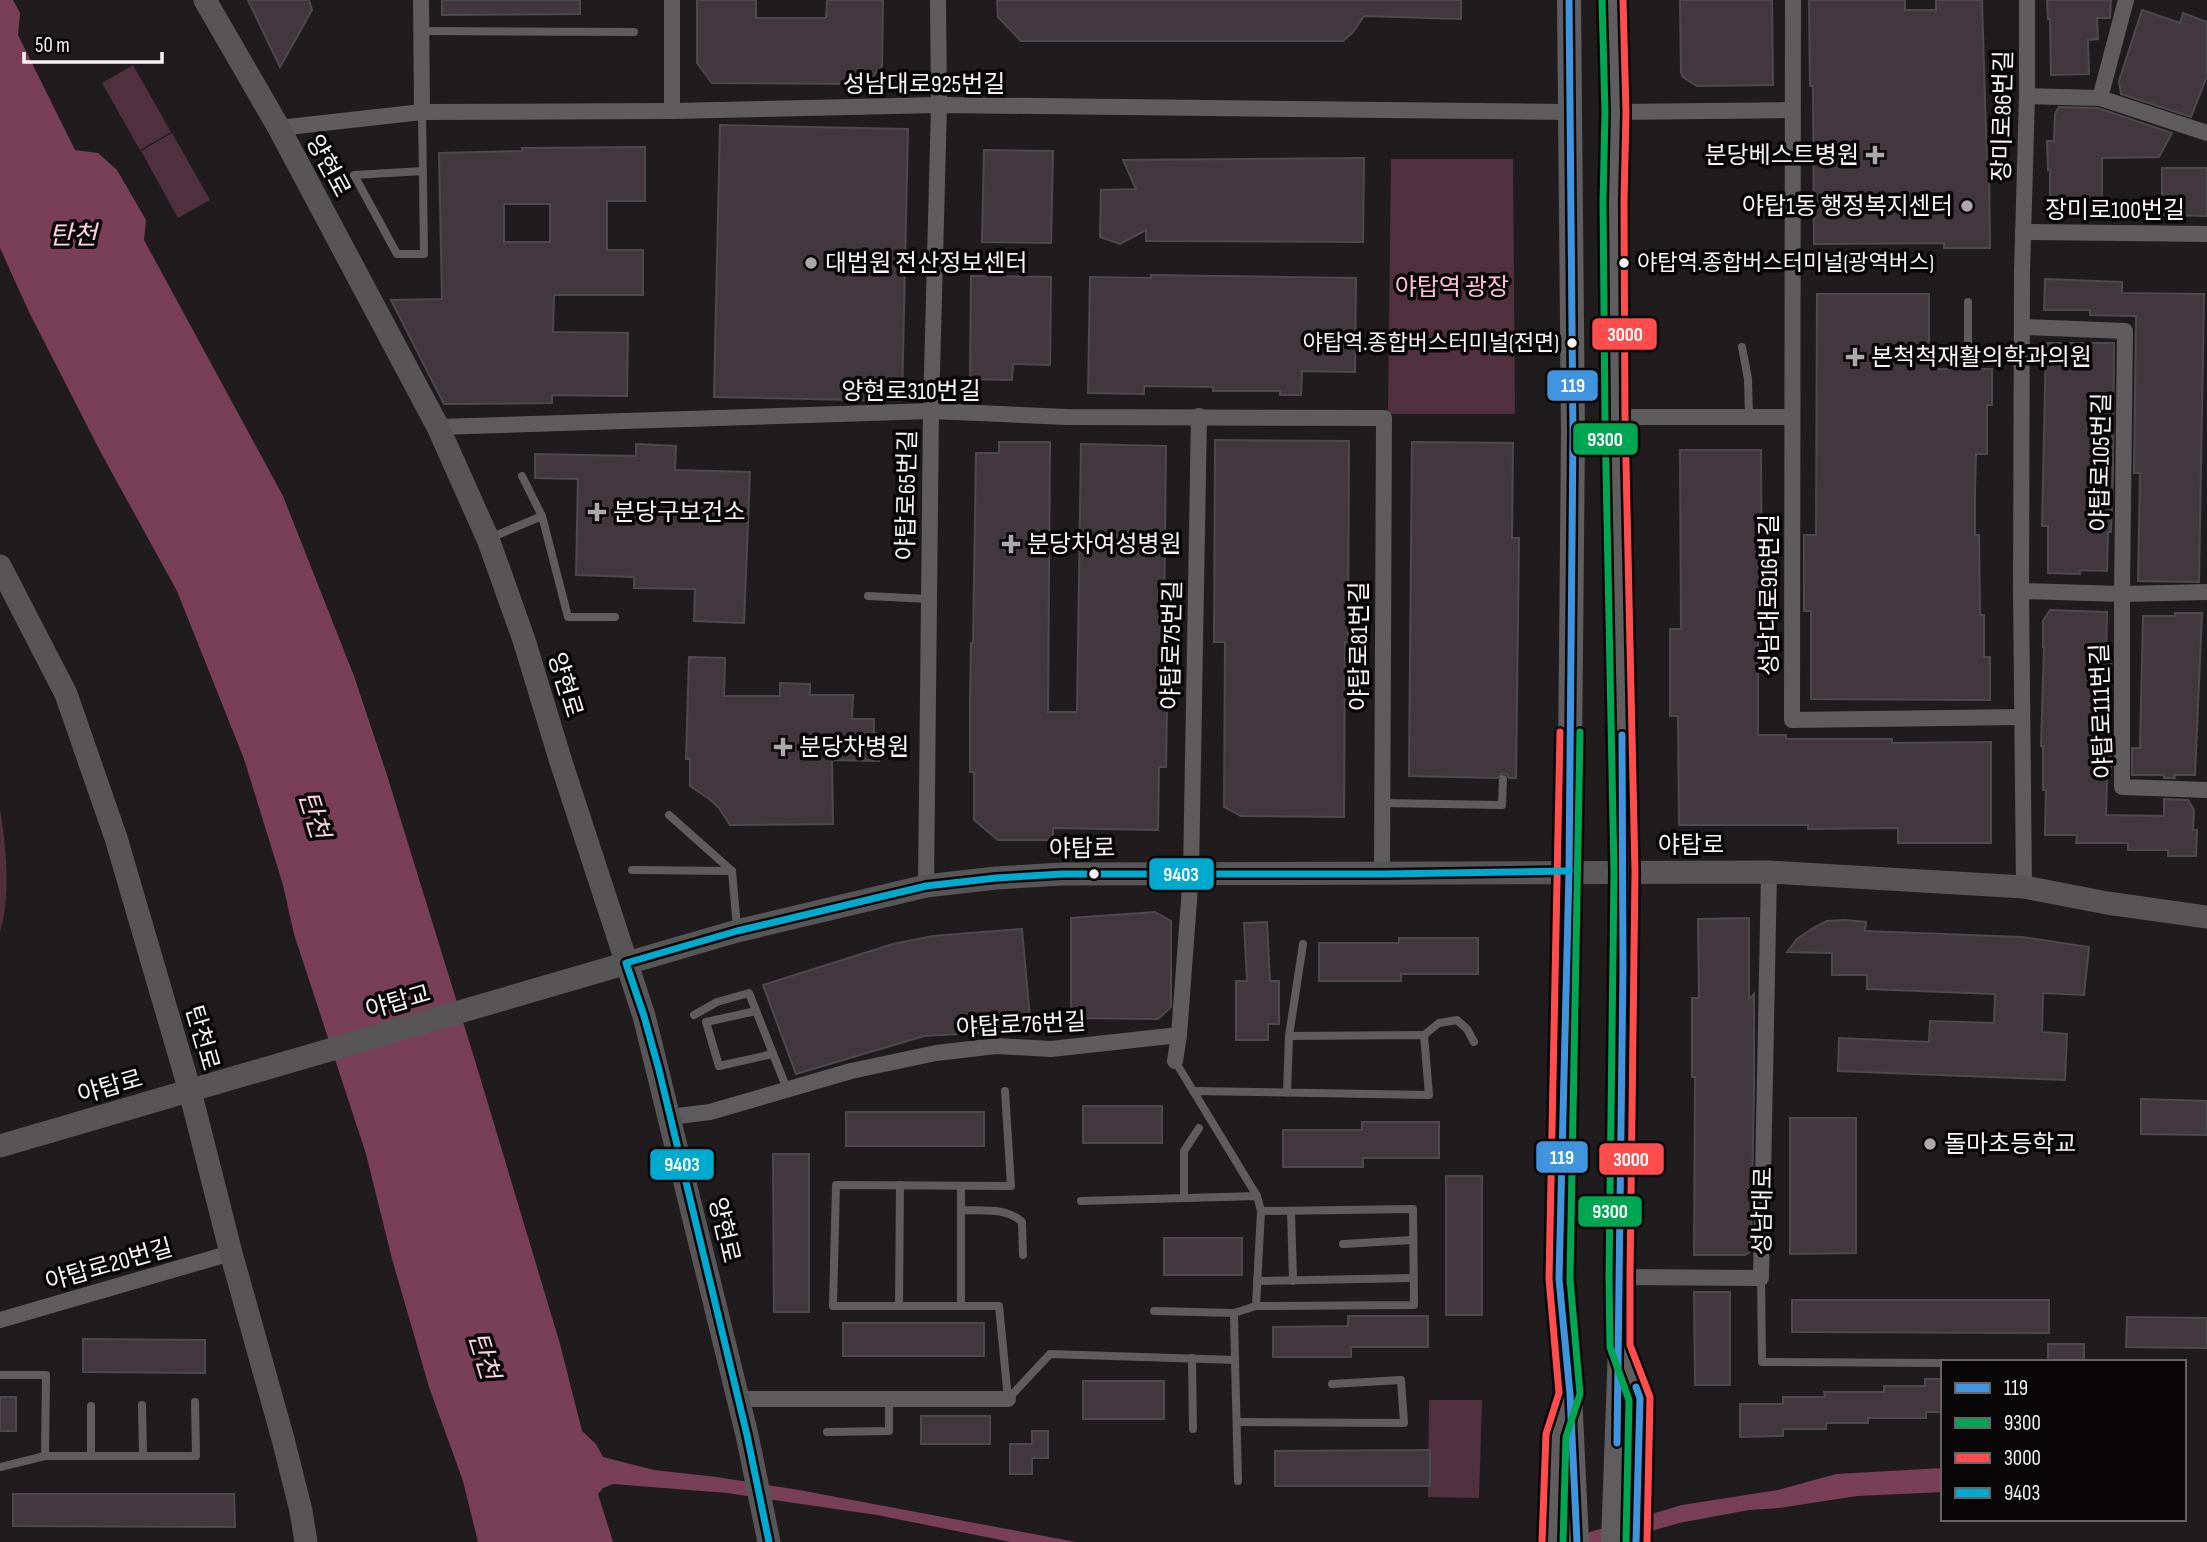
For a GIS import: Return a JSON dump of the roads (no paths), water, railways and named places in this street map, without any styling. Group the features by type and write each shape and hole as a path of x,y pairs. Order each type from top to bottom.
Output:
{"main road":[{"name":"양현로","path":"205,0 279,128 438,427 488,539 524,640 561,762 645,1016 747,1435 769,1542"},
{"path":"1552,1542 1563,1483 1570,1394 1559,1279 1569,871 1573,433 1569,0"},
{"path":"1612,0 1616,113 1613,202 1615,417 1625,872 1620,1347 1627,1472 1636,1542"},
{"name":"탄천로","path":"0,566 66,694 116,838 190,1091 231,1253 270,1390 301,1511 306,1542"},
{"name":"야탑로","path":"576,977 737,931 926,886 996,877 1049,875 1769,872 2024,887 2207,917"},
{"name":"야탑교","path":"235,1077 576,977"},
{"name":"야탑로","path":"0,1146 235,1077"},
{"path":"1613,1542 1627,1472"},
{"path":"1563,1483 1577,1542"}],"street":[{"path":"421,0 422,111"},
{"path":"672,0 672,111"},
{"name":"야탑로65번길","path":"926,886 931,411 939,105 938,0"},
{"path":"1615,417 1791,417 1793,0"},
{"name":"장미로86번길","path":"2023,232 2027,0"},
{"path":"2100,98 2126,0"},
{"path":"2027,96 2100,98 2207,132"},
{"name":"성남대로925번길","path":"279,128 422,111 672,111 939,105 1569,112"},
{"path":"1616,113 1791,110"},
{"path":"2023,232 2021,591 2024,887"},
{"name":"장미로100번길","path":"2023,232 2207,234"},
{"name":"야탑로105번길","path":"2023,327 2125,331 2122,594"},
{"name":"양현로310번길","path":"438,427 931,411 1066,417 1384,418"},
{"name":"야탑로75번길","path":"1191,874 1199,416"},
{"name":"성남대로916번길","path":"1791,417 1792,720 2022,718"},
{"name":"야탑로81번길","path":"1381,874 1384,418"},
{"path":"2021,591 2122,594 2207,592"},
{"name":"야탑로111번길","path":"2122,594 2122,788 2207,790"},
{"name":"성남대로","path":"1619,1277 1761,1278 1769,872"},
{"path":"1175,1061 1191,874"},
{"name":"야탑로76번길","path":"670,1117 710,1112 851,1071 936,1053 996,1046 1051,1049 1179,1035"},
{"name":"야탑로20번길","path":"0,1320 231,1253"},
{"path":"737,1399 1009,1399"}],"lane":[{"path":"422,31 634,32"},
{"path":"422,111 425,254 397,254 354,175 423,171"},
{"path":"1968,302 1968,353 2023,351"},
{"path":"1742,347 1748,379 1749,416"},
{"path":"522,475 542,516 568,617 615,617"},
{"path":"488,539 542,516"},
{"path":"868,596 929,599"},
{"path":"1381,803 1502,805 1503,779"},
{"path":"669,815 732,871 737,931"},
{"path":"632,870 732,871"},
{"path":"1287,1093 1289,1036 1303,944"},
{"path":"694,1014 717,1002 749,993 787,1088"},
{"path":"756,1011 706,1022 719,1066 773,1054"},
{"path":"1289,1036 1424,1035 1439,1023 1457,1020 1467,1029 1474,1042"},
{"path":"1193,1091 1429,1095 1424,1035"},
{"path":"1175,1061 1257,1196 1261,1211 1255,1306"},
{"path":"1005,1091 1011,1186 836,1185 833,1306 999,1306 1009,1399"},
{"path":"1184,1198 1184,1151 1199,1128"},
{"path":"899,1306 900,1185"},
{"path":"961,1186 961,1306"},
{"path":"1081,1201 1257,1196"},
{"path":"1154,1311 1234,1313 1255,1306 1413,1306 1413,1209 1261,1211"},
{"path":"961,1210 1005,1211 1015,1216 1022,1222 1023,1255"},
{"path":"1291,1211 1293,1281"},
{"path":"1343,1244 1412,1240"},
{"path":"1256,1281 1413,1278"},
{"path":"1761,1278 1762,1362 1941,1363"},
{"path":"1234,1313 1238,1481"},
{"path":"1009,1399 1050,1354 1235,1360"},
{"path":"1192,1359 1192,1429"},
{"path":"0,1375 47,1376 45,1456"},
{"path":"1237,1422 1404,1423 1401,1380 1332,1384"},
{"path":"827,1432 889,1431 889,1399"},
{"path":"0,1467 45,1456 196,1456 195,1402"},
{"path":"142,1405 143,1456"},
{"path":"90,1406 90,1456"}],"water":[{"name":"탄천","path":"0,0 13,0 20,13 18,35 75,150 98,153 117,170 146,220 144,240 283,496 354,676 386,772 560,1344 582,1431 596,1444 603,1457 654,1470 799,1490 1076,1542 1011,1542 877,1515 727,1493 613,1484 603,1488 598,1494 613,1542 478,1542 463,1481 429,1387 392,1259 366,1154 294,934 283,885 244,759 177,591 100,451 29,312 0,248"},
{"path":"1941,1468 1941,1492 1857,1496 1749,1510 1679,1523 1614,1542 1556,1542 1682,1505 1778,1490 1836,1474"}],"place":[{"name":"분당베스트병원","path":"1875,155"},
{"name":"야탑1동 행정복지센터","path":"1967,206"},
{"name":"대법원 전산정보센터","path":"811,263"},
{"name":"야탑역.종합버스터미널(광역버스)","path":"1624,263"},
{"name":"야탑역.종합버스터미널(전면)","path":"1572,343"},
{"name":"본척척재활의학과의원","path":"1855,357"},
{"name":"분당구보건소","path":"597,512"},
{"name":"분당차여성병원","path":"1011,544"},
{"name":"분당차병원","path":"783,747"},
{"name":"돌마초등학교","path":"1930,1144"}],"park label":[{"name":"야탑역 광장","path":"1452,287"}]}
